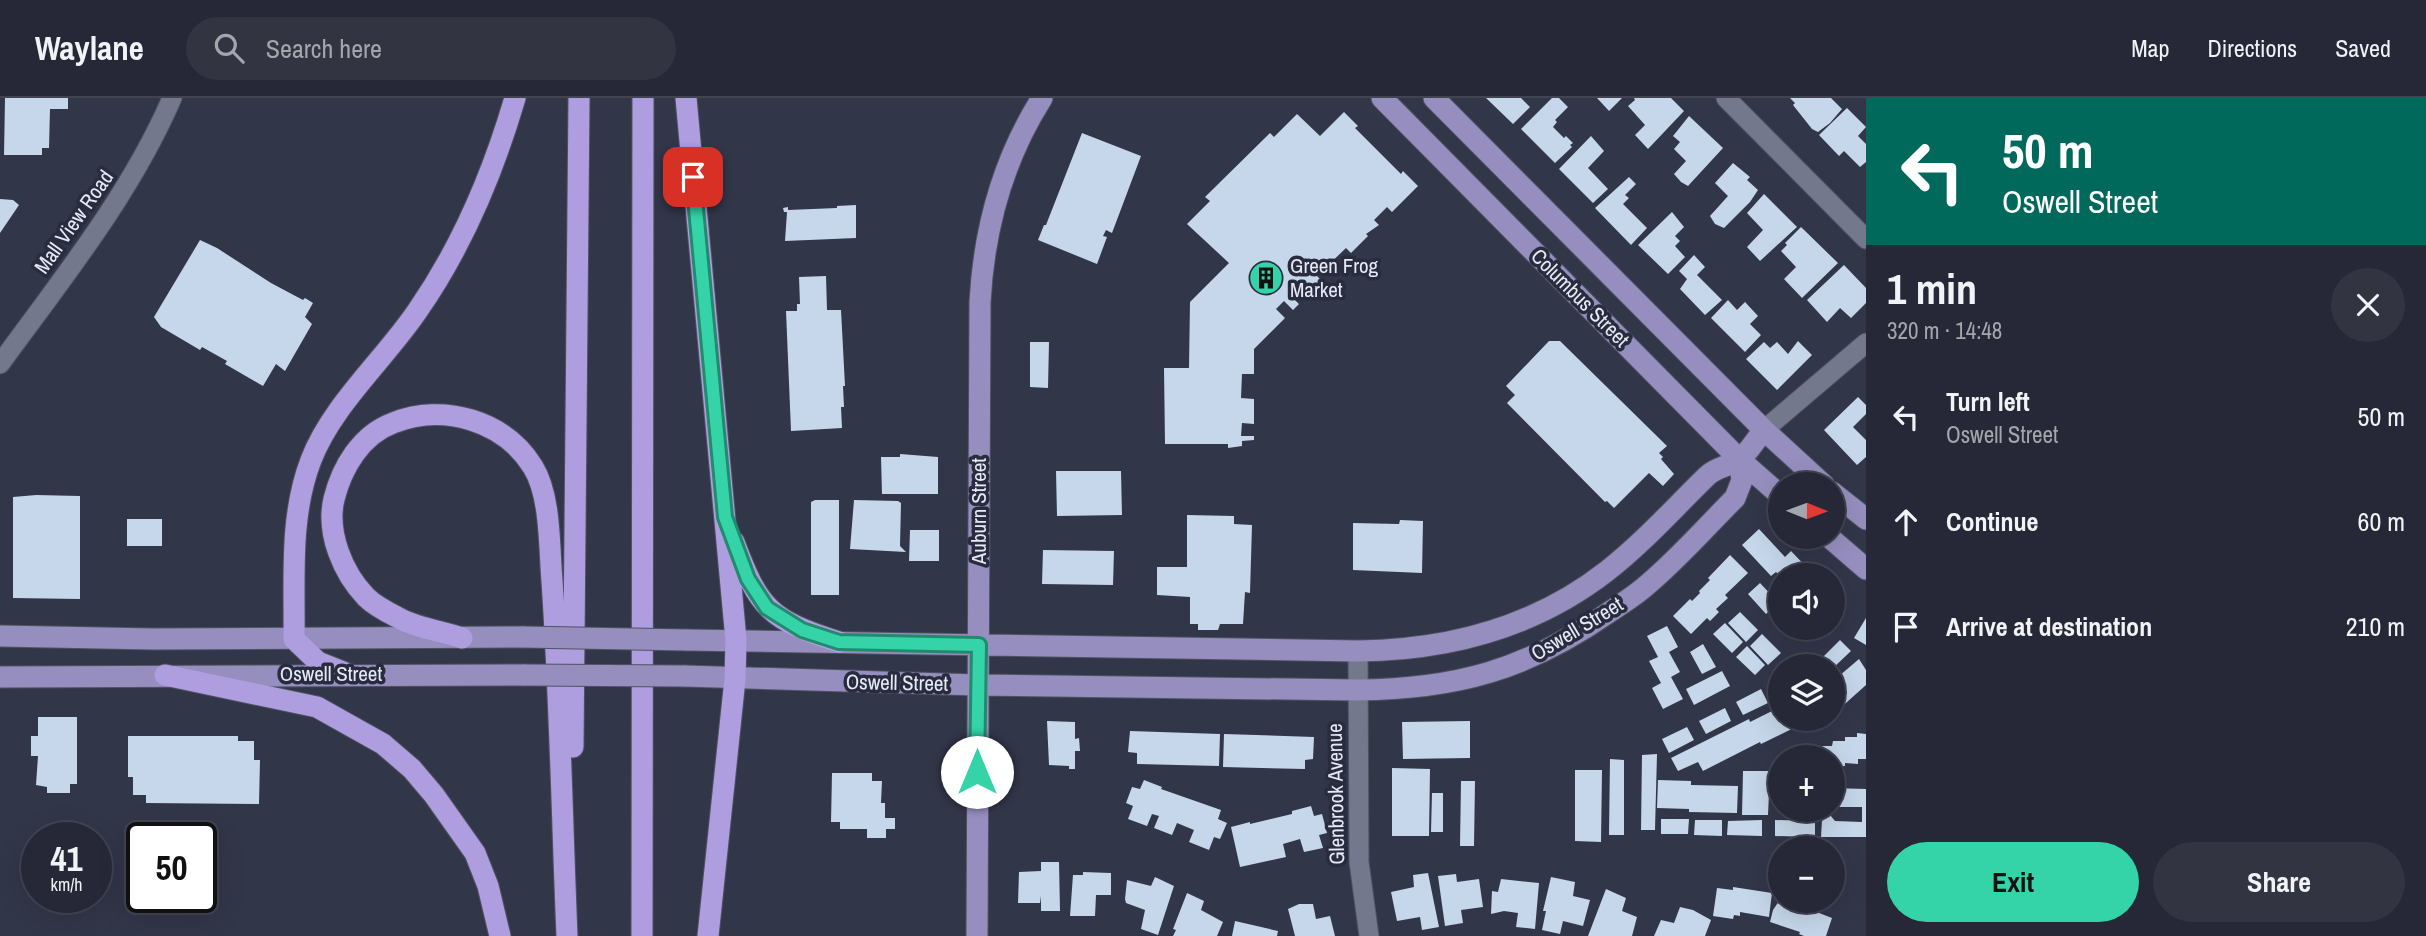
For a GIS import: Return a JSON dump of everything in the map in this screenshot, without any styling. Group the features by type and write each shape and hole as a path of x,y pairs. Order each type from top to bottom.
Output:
{"highway":[{"path":"348,674 318,662 294,639 294,538 301,491 311,459 333,418 392,346 419,308 467,227 487,181 515,98"},
{"path":"569,936 579,98"},
{"path":"642,936 643,98"},
{"path":"686,98 736,640 735,679 708,936"},
{"path":"462,638 399,619 367,598 341,559 333,525 333,504 338,484 353,454 382,427 423,414 434,413 466,419 506,436 534,468 542,492 547,516 554,610 569,936"},
{"path":"725,517 748,579 767,608 802,630 839,642"},
{"path":"165,675 317,707 383,744 411,769 434,795 475,853 488,887 500,936"}],"main road":[{"name":"Auburn Street","path":"977,936 980,302 983,263 989,224 1002,180 1020,135 1042,98"},
{"name":"Columbus Street","path":"1382,98 1739,459 1768,484"},
{"name":"Columbus Street","path":"1434,98 1764,430 1810,472"},
{"name":"Oswell Street","path":"0,636 153,639 523,637 1358,651 1427,648 1504,628 1540,613 1574,594 1607,571 1711,472 1739,459 1764,430"},
{"name":"Oswell Street","path":"0,677 524,675 977,685 1400,690 1472,679 1546,652 1580,632 1647,586 1735,499 1741,480 1739,459"},
{"path":"1845,502 1866,519"},
{"path":"1844,550 1866,569"}],"street":[{"name":"Mall View Road","path":"0,364 133,177 173,98"},
{"path":"1726,98 1866,239"},
{"name":"Oswell Street","path":"1764,430 1866,343"},
{"name":"Glenbrook Avenue","path":"1358,651 1359,862 1369,936"}],"building":[{"path":"5,98 68,98 68,109 50,109 49,148 42,148 42,155 4,155"},
{"path":"1486,98 1521,98 1530,107 1513,124"},
{"path":"1552,98 1559,98 1568,107 1555,120 1557,122 1553,127 1573,143 1555,163 1521,129"},
{"path":"1597,98 1622,98 1609,111"},
{"path":"1634,98 1671,98 1684,111 1648,149 1635,135 1645,125 1628,106"},
{"path":"1790,98 1831,98 1842,109 1818,132 1812,129"},
{"path":"1847,108 1866,127 1858,136 1866,144 1866,162 1860,167 1844,151 1839,156 1819,135"},
{"name":"Green Frog Market","path":"1344,112 1358,126 1355,128 1401,174 1403,171 1418,186 1392,212 1387,207 1374,220 1379,225 1366,234 1368,236 1351,253 1346,248 1317,276 1322,281 1305,299 1300,294 1294,299 1299,304 1293,310 1284,301 1276,309 1285,318 1254,349 1254,374 1242,374 1241,398 1254,399 1254,424 1242,423 1241,436 1254,436 1254,440 1242,441 1242,446 1228,448 1228,444 1165,444 1164,368 1189,368 1190,302 1229,263 1187,224 1210,201 1205,197 1270,133 1274,137 1297,114 1320,136"},
{"path":"1689,116 1723,148 1688,186 1674,174 1686,161 1674,149 1680,142 1673,136"},
{"path":"1082,133 1141,156 1112,233 1106,230 1103,236 1107,237 1097,264 1038,240"},
{"path":"1591,136 1604,151 1588,168 1608,189 1593,203 1559,169"},
{"path":"1733,163 1750,177 1747,180 1758,190 1724,228 1715,224 1710,216 1728,196 1715,183"},
{"path":"1629,177 1636,184 1625,195 1629,198 1623,204 1647,228 1631,245 1595,208"},
{"path":"1764,194 1797,227 1760,261 1747,247 1763,230 1747,213"},
{"path":"0,199 13,200 19,205 0,233"},
{"path":"856,205 856,238 785,241 787,212 784,212 783,208 837,208"},
{"path":"1672,212 1684,227 1675,236 1680,241 1675,246 1685,257 1668,274 1638,245"},
{"path":"1801,227 1838,263 1802,298 1784,279 1796,267 1781,251"},
{"path":"200,240 271,283 313,303 305,317 312,324 285,371 276,364 263,386 225,364 227,361 202,347 200,350 161,327 154,317"},
{"path":"1694,255 1705,267 1697,275 1722,300 1705,315 1680,289 1687,279 1679,271"},
{"path":"1844,265 1866,288 1866,303 1851,318 1840,308 1827,322 1807,300"},
{"path":"826,276 827,310 841,310 845,386 844,407 841,407 842,428 791,431 786,311 797,311 797,304 800,304 799,277"},
{"path":"1728,300 1737,310 1745,302 1758,316 1750,324 1761,335 1745,352 1711,318"},
{"path":"1549,341 1560,341 1667,446 1659,453 1674,474 1663,486 1649,473 1614,508 1507,403 1515,395 1506,386"},
{"path":"1798,341 1812,355 1777,390 1746,359 1764,342 1770,348 1777,342 1788,354"},
{"path":"1030,342 1049,342 1048,388 1030,387"},
{"path":"1858,397 1866,405 1866,414 1853,427 1866,440 1866,457 1857,465 1824,430"},
{"path":"900,454 938,457 938,494 882,494 881,457 900,457"},
{"path":"1056,471 1121,471 1122,515 1057,516"},
{"path":"80,496 80,599 13,598 13,497"},
{"path":"839,500 839,595 811,595 811,502"},
{"path":"854,500 901,503 900,546 906,552 850,549"},
{"path":"1187,515 1234,516 1234,524 1252,525 1250,593 1245,592 1243,624 1220,624 1218,630 1198,630 1198,624 1190,624 1190,597 1157,595 1157,567 1187,567"},
{"path":"127,519 162,519 162,546 127,546"},
{"path":"1400,520 1423,521 1422,573 1353,570 1353,523 1399,524"},
{"path":"1759,529 1768,539 1768,550 1778,550 1785,557 1791,551 1802,563 1768,563 1768,573 1742,545"},
{"path":"910,530 939,530 939,561 909,561"},
{"path":"1043,550 1114,551 1113,585 1042,584"},
{"path":"1730,555 1748,573 1725,595 1728,598 1716,609 1719,612 1710,621 1707,618 1691,634 1673,616 1700,593 1710,580 1708,578"},
{"path":"1760,583 1768,591 1766,614 1748,594"},
{"path":"1740,612 1758,630 1746,642 1728,623"},
{"path":"1866,618 1866,645 1854,638"},
{"path":"1725,623 1743,642 1732,653 1713,634"},
{"path":"1667,626 1678,647 1669,652 1680,672 1671,677 1683,699 1663,709 1652,688 1661,683 1649,661 1658,657 1647,636"},
{"path":"1762,634 1781,653 1768,654 1768,665 1750,646"},
{"path":"1840,640 1851,651 1845,657 1845,654 1826,654"},
{"path":"1703,644 1716,667 1702,674 1690,652"},
{"path":"1747,646 1765,665 1755,675 1736,657"},
{"path":"1859,659 1866,670 1866,685 1845,704 1845,671"},
{"path":"1722,671 1730,686 1694,705 1686,689"},
{"path":"1761,689 1768,703 1743,715 1736,702"},
{"path":"1725,708 1731,721 1706,734 1699,721"},
{"path":"1768,713 1768,731 1788,731 1703,771 1698,762 1678,771 1671,758 1749,719 1750,722"},
{"path":"38,717 77,717 77,784 70,784 70,793 47,793 47,787 36,785 38,756 31,756 31,736 38,736"},
{"path":"1047,721 1075,722 1075,739 1079,738 1080,751 1075,751 1075,769 1049,765"},
{"path":"1470,721 1470,758 1403,759 1402,722"},
{"path":"1687,727 1694,740 1669,753 1662,739"},
{"path":"1130,731 1220,734 1219,766 1137,764 1137,753 1128,752"},
{"path":"1857,733 1866,734 1866,759 1858,759 1858,764 1845,763 1845,745 1832,745 1833,741 1857,737"},
{"path":"1224,734 1314,737 1313,759 1305,760 1305,769 1223,767"},
{"path":"128,736 238,736 238,741 254,741 254,760 260,760 259,804 146,803 146,795 133,795 133,777 128,777"},
{"path":"1657,754 1655,830 1641,830 1642,755"},
{"path":"1610,759 1624,760 1624,835 1609,835"},
{"path":"1392,768 1430,769 1429,836 1392,836"},
{"path":"1575,770 1602,770 1601,842 1575,841"},
{"path":"1743,771 1768,771 1768,815 1742,815"},
{"path":"832,773 872,773 872,781 882,781 881,803 885,803 885,818 895,818 895,829 886,829 886,838 867,838 867,829 840,829 840,822 831,822"},
{"path":"1144,780 1162,787 1161,789 1221,810 1218,819 1227,823 1220,839 1214,837 1209,850 1189,842 1194,830 1177,823 1172,835 1154,828 1159,816 1152,814 1147,826 1128,819 1133,806 1126,803 1132,787 1140,789"},
{"path":"1658,780 1691,781 1691,785 1738,786 1737,813 1657,808"},
{"path":"1461,781 1475,781 1474,846 1460,846"},
{"path":"1845,788 1866,789 1866,837 1821,836 1822,822 1862,822 1862,807 1845,807"},
{"path":"1432,793 1443,793 1443,832 1431,832"},
{"path":"1311,806 1314,816 1322,814 1327,833 1319,835 1323,848 1304,852 1300,839 1283,844 1286,857 1240,867 1231,827 1292,814 1292,811"},
{"path":"1661,819 1689,819 1688,834 1661,834"},
{"path":"1695,820 1722,820 1722,836 1694,835"},
{"path":"1762,820 1762,836 1727,835 1728,821"},
{"path":"1775,822 1815,822 1815,836 1775,836"},
{"path":"1041,862 1059,862 1060,911 1041,911 1041,896 1040,903 1018,903 1019,872 1041,871"},
{"path":"1083,872 1111,873 1111,895 1096,895 1095,916 1070,916 1073,875 1083,875"},
{"path":"1428,873 1439,927 1422,930 1420,917 1397,921 1391,892 1414,887 1413,875"},
{"path":"1456,874 1457,882 1479,879 1483,907 1461,910 1463,923 1445,926 1438,876"},
{"path":"1155,877 1174,886 1158,935 1141,929 1145,910 1126,903 1125,899 1127,880 1151,886"},
{"path":"1551,877 1575,882 1573,896 1590,900 1583,926 1563,921 1560,934 1542,930 1546,911 1543,911"},
{"path":"1501,879 1539,883 1535,929 1516,927 1518,913 1504,911 1491,914 1492,891 1498,892"},
{"path":"1733,887 1768,892 1769,917 1740,912 1740,916 1734,915 1733,919 1713,916 1717,888 1733,890"},
{"path":"1606,889 1626,898 1622,911 1637,917 1632,936 1588,936"},
{"path":"1187,893 1204,901 1201,910 1223,922 1217,936 1173,936 1176,930 1173,929"},
{"path":"1299,904 1313,904 1316,919 1330,916 1335,936 1295,936 1288,909"},
{"path":"1680,907 1693,910 1711,920 1705,936 1654,936 1661,920 1674,923"},
{"path":"1772,913 1819,913 1832,918 1826,936 1804,936 1799,934 1800,932 1770,922"},
{"path":"1235,921 1278,931 1277,936 1232,936"}],"place":[{"name":"Green Frog Market","path":"1266,278"}],"route":[{"path":"693,177 725,517 748,579 767,608 802,630 839,642 979,645 977,772"}]}
